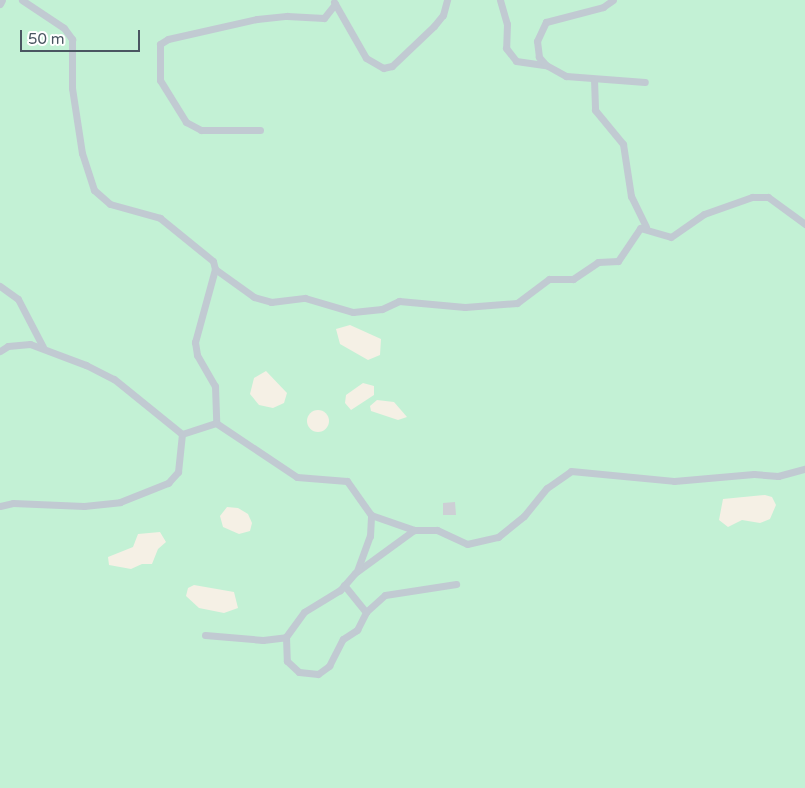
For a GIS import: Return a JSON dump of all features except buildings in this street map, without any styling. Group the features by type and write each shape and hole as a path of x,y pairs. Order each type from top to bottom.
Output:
{"lane":[{"path":"0,4 2,0"},
{"path":"22,0 64,28 72,39 72,88 82,153 94,190 110,204 160,218 188,244 213,260 215,269 195,342 197,355 215,386 216,423"},
{"path":"333,2 366,58 383,68 392,66 434,26 443,14 447,0"},
{"path":"500,0 509,56 531,65 546,65"},
{"path":"613,0 603,8 546,22 537,41 540,56 546,65 566,76 645,82"},
{"path":"260,130 201,130 186,122 160,80 160,44 168,39 257,19 287,16 324,18 333,2"},
{"path":"594,78 595,110 622,144 632,196 646,227"},
{"path":"215,269 261,300 305,298 352,312 382,309 399,301 465,307 517,303 549,279 573,279 598,262 618,261 634,231 646,227 671,237 716,208 763,197 805,224"},
{"path":"0,286 18,299 43,348"},
{"path":"0,351 8,346 43,348 114,379 182,434"},
{"path":"182,434 216,423"},
{"path":"216,423 297,477 347,481 371,515 414,530 437,530 467,544 486,542 517,521 547,488 571,471 674,481 778,476 805,469"},
{"path":"0,506 13,503 84,506 120,502 168,483 178,472 182,434"},
{"path":"355,573 365,555 371,515"},
{"path":"414,530 355,573 344,585 304,612 286,636 287,661 299,672 318,674 329,666 344,639 358,630 366,612 385,595 396,591 456,584"},
{"path":"344,585 366,612"},
{"path":"205,635 262,640 286,636"}],"green space":[{"path":"0,0 805,0 805,788 0,788"}],"sand":[{"path":"350,325 381,339 380,355 368,360 340,344 336,329"},
{"path":"266,371 287,393 284,403 273,408 259,405 250,394 254,378"},
{"path":"363,383 374,386 374,395 351,410 345,403 346,395"},
{"path":"377,400 394,402 407,417 398,420 371,411 370,406"},
{"path":"314,410 322,410 329,417 329,425 322,432 314,432 307,425 307,417"},
{"path":"765,495 772,497 776,505 770,519 760,523 742,520 728,527 719,520 723,499"},
{"path":"227,507 238,508 248,514 252,523 250,531 239,534 223,527 220,516"},
{"path":"160,532 166,542 158,549 152,564 142,564 131,569 109,565 108,557 133,547 138,534"},
{"path":"194,585 234,592 238,608 224,613 199,608 186,596 188,588"}]}
